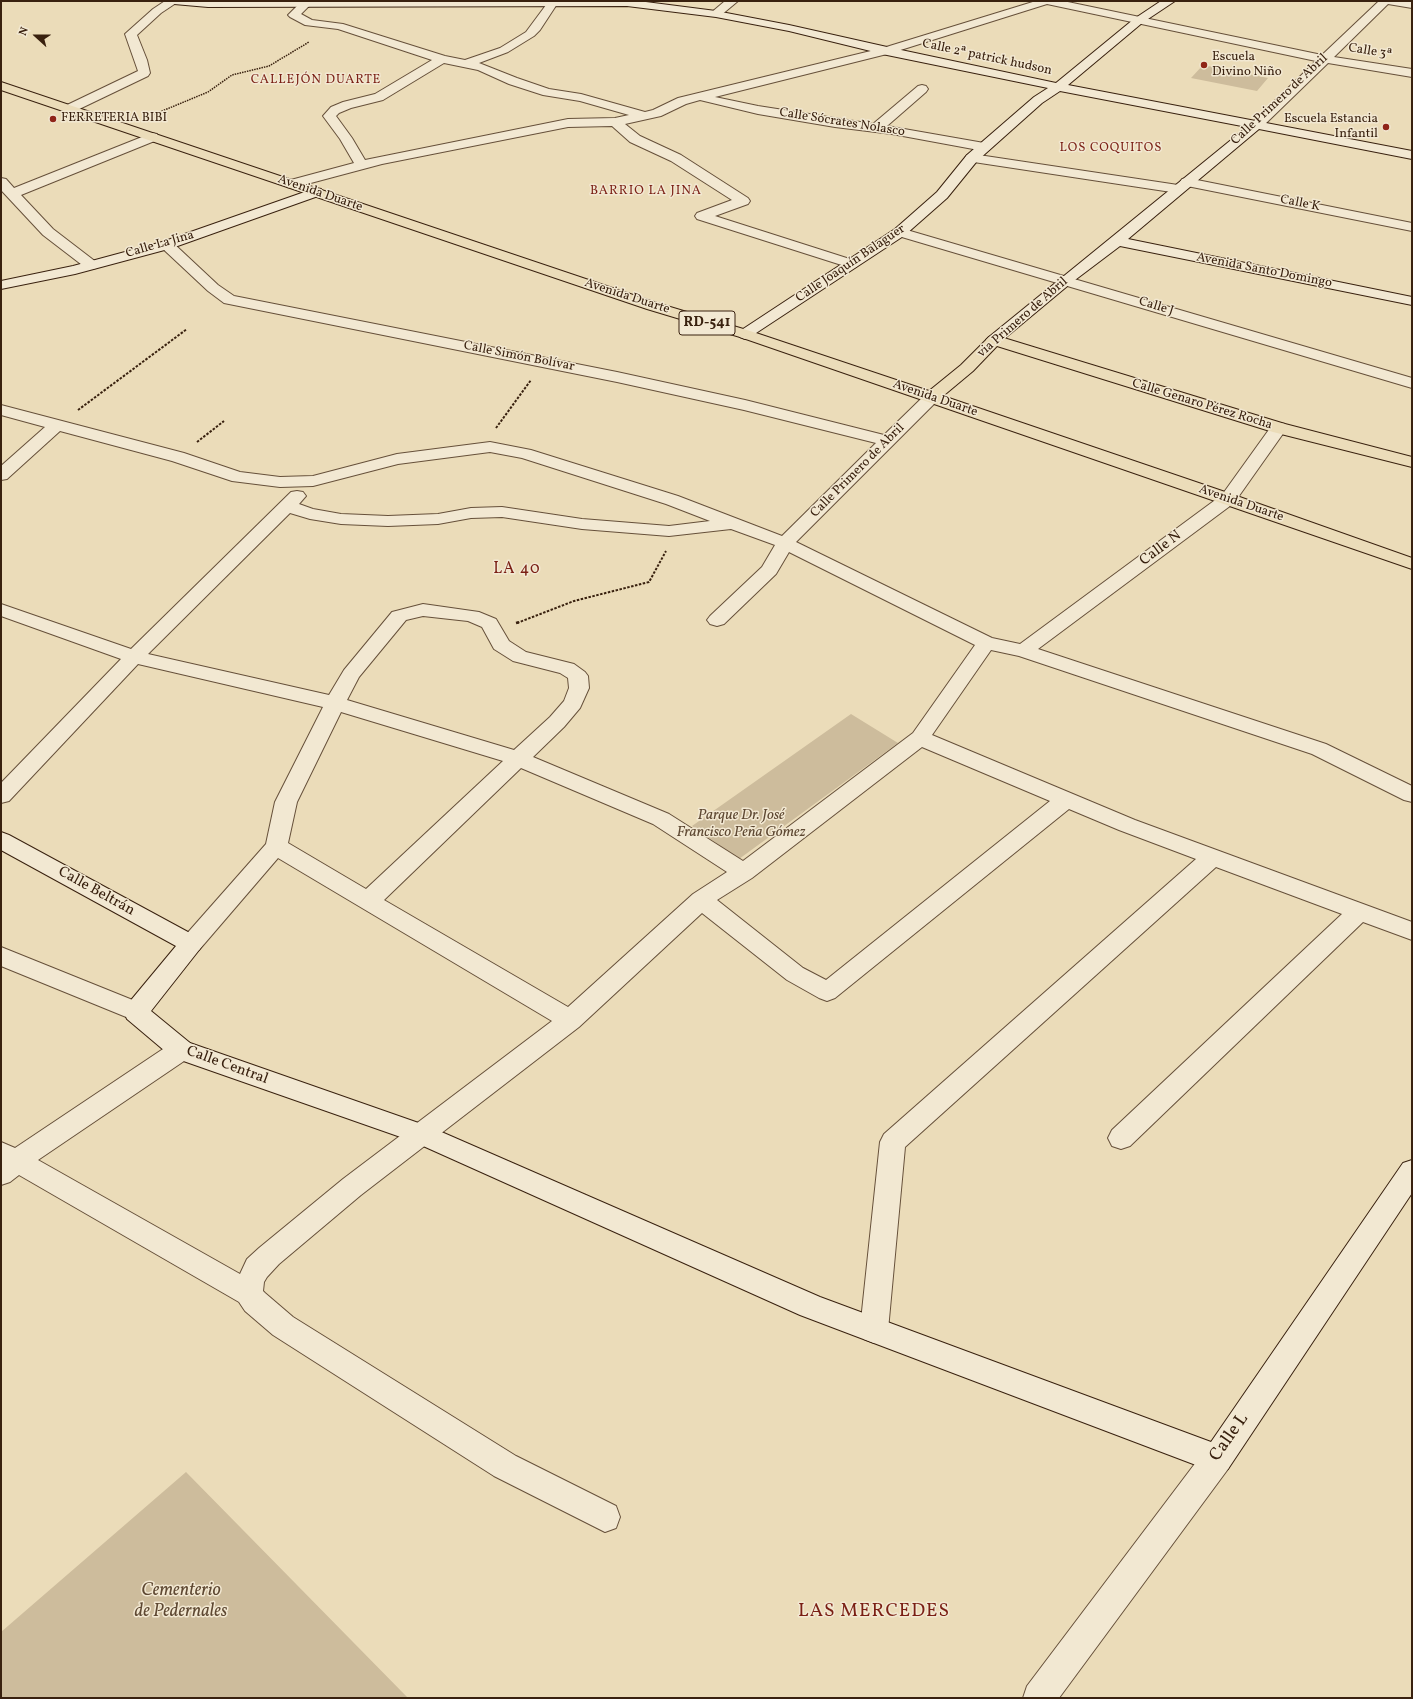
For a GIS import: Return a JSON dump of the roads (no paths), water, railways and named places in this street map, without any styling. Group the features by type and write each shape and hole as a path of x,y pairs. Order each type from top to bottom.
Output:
{"main road":[{"name":"Avenida Duarte","path":"1,86 652,306 745,334 1228,499 1412,564"},
{"name":"via Primero de Abril","path":"931,398 967,368 994,340"},
{"name":"Calle Genaro Pérez Rocha","path":"994,340 1279,428 1412,462"}],"street":[{"name":"Calle 2ª patrick hudson","path":"174,1 208,4 288,2 305,4 555,1 627,3 716,14 789,28 887,51 1058,87 1412,155"},
{"path":"69,109 144,72 141,60 130,34 157,11 174,1"},
{"path":"466,64 504,50 530,34 555,1"},
{"path":"716,14 732,1"},
{"name":"Calle 3ª","path":"292,184 362,166 568,123 616,122 645,116 657,113 682,101 887,51 1047,1 1324,59 1412,73"},
{"name":"Calle Joaquín Balaguer","path":"745,334 900,232 942,195 972,158 1038,100 1058,87 1138,21 1169,1"},
{"name":"Calle Primero de Abril","path":"1117,241 1257,126 1385,1"},
{"path":"1389,1 1412,5"},
{"path":"305,4 294,15 309,23 326,26 339,26 442,59 481,67 513,81 547,92 581,98 645,116"},
{"path":"362,166 346,138 328,116 335,110 347,105 379,97 442,59"},
{"path":"876,128 922,89"},
{"name":"Calle Sócrates Nolasco","path":"700,97 758,110 835,123 876,128 984,147"},
{"path":"616,122 635,139 676,158 743,200 702,216 851,264"},
{"path":"12,194 152,137"},
{"name":"Calle K","path":"972,158 1183,186 1412,227"},
{"path":"1,182 48,232 91,266"},
{"name":"Calle La Jina","path":"1,285 91,266 167,245 316,192"},
{"name":"Calle J","path":"900,232 1066,280 1412,384"},
{"name":"via Primero de Abril","path":"994,340 1066,280 1117,241"},
{"name":"Avenida Santo Domingo","path":"1117,241 1412,300"},
{"name":"Calle Simón Bolívar","path":"167,245 213,288 229,300 545,362 745,405 888,441"},
{"name":"Calle Primero de Abril","path":"717,620 770,570 785,543 931,398"},
{"path":"1,410 178,457 238,477 280,482 313,481 397,459 480,448 490,447 525,454 672,500 785,543 986,642 1023,651 1318,749 1412,794"},
{"path":"1,475 57,425"},
{"name":"Calle N","path":"1023,651 1228,499 1279,428"},
{"path":"1,796 134,657 313,481"},
{"path":"287,506 310,514 341,519 388,522 438,519 470,513 502,512 590,525 649,530 678,530 734,523"},
{"path":"1,610 134,657 335,702 519,759 661,819 744,872"},
{"path":"136,1012 276,846 286,802 335,702 351,674 399,616 423,610 472,616 489,623 501,645 520,657 567,668 578,676 579,688 573,703 556,722 519,759 368,901"},
{"path":"249,1293 250,1281 257,1268 269,1256 352,1187 570,1020 701,900 744,872 920,738 986,642"},
{"path":"920,738 1127,825 1412,931"},
{"path":"701,900 795,974 827,992 1066,800"},
{"name":"Calle Beltrán","path":"1,840 192,944"},
{"path":"276,846 570,1020"},
{"path":"874,1330 893,1142 1213,857"},
{"path":"1121,1138 1359,912"},
{"name":"Calle Central","path":"1,956 136,1012 182,1050 421,1134 810,1306 1217,1459"},
{"path":"6,1163 34,1148 182,1050"},
{"path":"6,1163 249,1293 255,1302 283,1326 411,1407 505,1466 605,1517"},
{"name":"Calle L","path":"1038,1698 1217,1459 1412,1171"}],"place":[{"name":"Escuela Divino Niño","path":"1204,65"},
{"name":"FERRETERIA BIBI","path":"53,119"},
{"name":"Escuela Estancia Infantil","path":"1386,127"}],"district":[{"name":"CALLEJÓN DUARTE","path":"316,81"},
{"name":"LOS COQUITOS","path":"1111,149"},
{"name":"BARRIO LA JINA","path":"646,192"},
{"name":"LA 40","path":"517,570"},
{"name":"LAS MERCEDES","path":"874,1613"}],"park label":[{"name":"Parque Dr. José Francisco Peña Gómez","path":"741,824"},
{"name":"Cementerio de Pedernales","path":"181,1602"}]}
